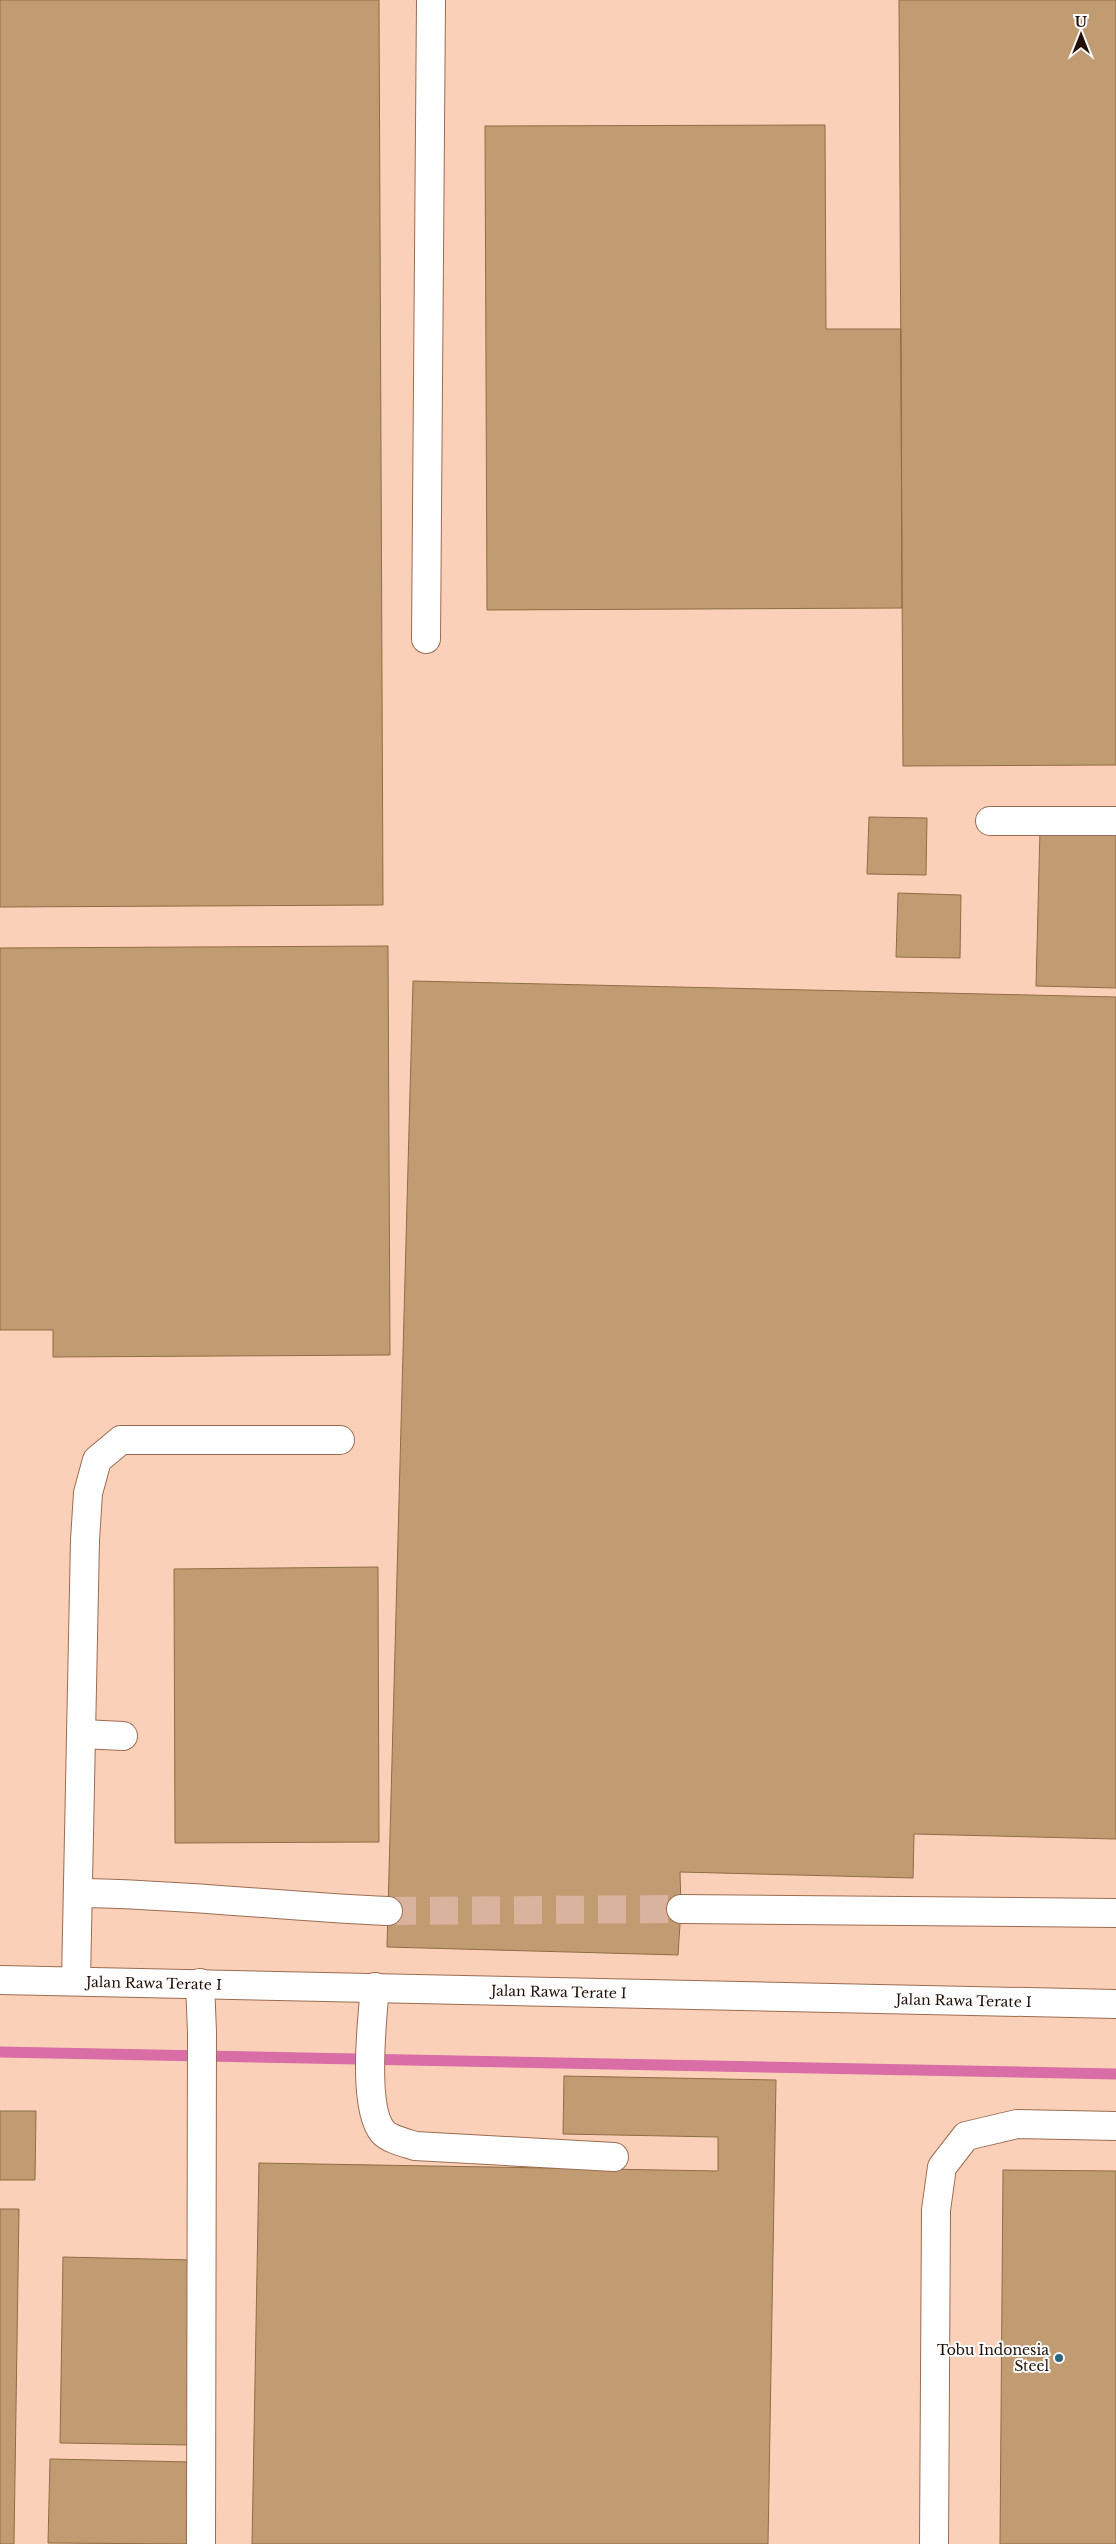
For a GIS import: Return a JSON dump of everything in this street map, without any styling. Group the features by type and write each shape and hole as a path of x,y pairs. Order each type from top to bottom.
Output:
{"street":[{"path":"426,639 431,0"},
{"path":"990,821 1116,821"},
{"path":"76,1981 85,1540 88,1493 97,1460 121,1440 340,1440"},
{"path":"82,1734 123,1736"},
{"path":"79,1892 122,1893 328,1909 388,1911"},
{"path":"682,1909 1116,1913"},
{"name":"Jalan Rawa Terate I","path":"0,1980 1116,2004"},
{"path":"200,1984 202,2032 201,2544"},
{"path":"376,1987 370,2042 372,2092 375,2121 384,2134 415,2146 614,2157"},
{"path":"934,2544 936,2210 942,2167 966,2136 1017,2124 1116,2126"}],"building":[{"path":"0,0 379,0 383,905 0,907"},
{"path":"899,0 1116,0 1116,765 903,766"},
{"path":"825,125 826,329 901,329 902,608 487,610 485,126"},
{"path":"869,817 927,818 926,875 867,874"},
{"path":"1040,830 1116,832 1116,988 1036,986"},
{"path":"898,893 961,895 960,958 896,957"},
{"path":"388,946 390,1355 53,1357 53,1330 0,1330 0,948"},
{"path":"413,981 1116,997 1116,1839 914,1834 913,1878 680,1872 681,1909 678,1955 387,1947"},
{"path":"378,1567 379,1842 175,1843 174,1569"},
{"path":"564,2076 776,2080 768,2544 252,2544 259,2163 718,2171 718,2137 563,2134"},
{"path":"0,2111 36,2111 35,2180 0,2180"},
{"name":"Tobu Indonesia Steel","path":"1003,2170 1116,2171 1116,2544 1000,2544"},
{"path":"0,2209 19,2209 14,2544 0,2544"},
{"path":"63,2257 193,2260 190,2445 60,2443"},
{"path":"50,2459 193,2462 192,2544 48,2543"}],"waterway":[{"path":"0,2052 1116,2074"}],"tunnel":[{"path":"388,1911 681,1909"}],"place":[{"name":"Tobu Indonesia Steel","path":"1059,2358"}]}
